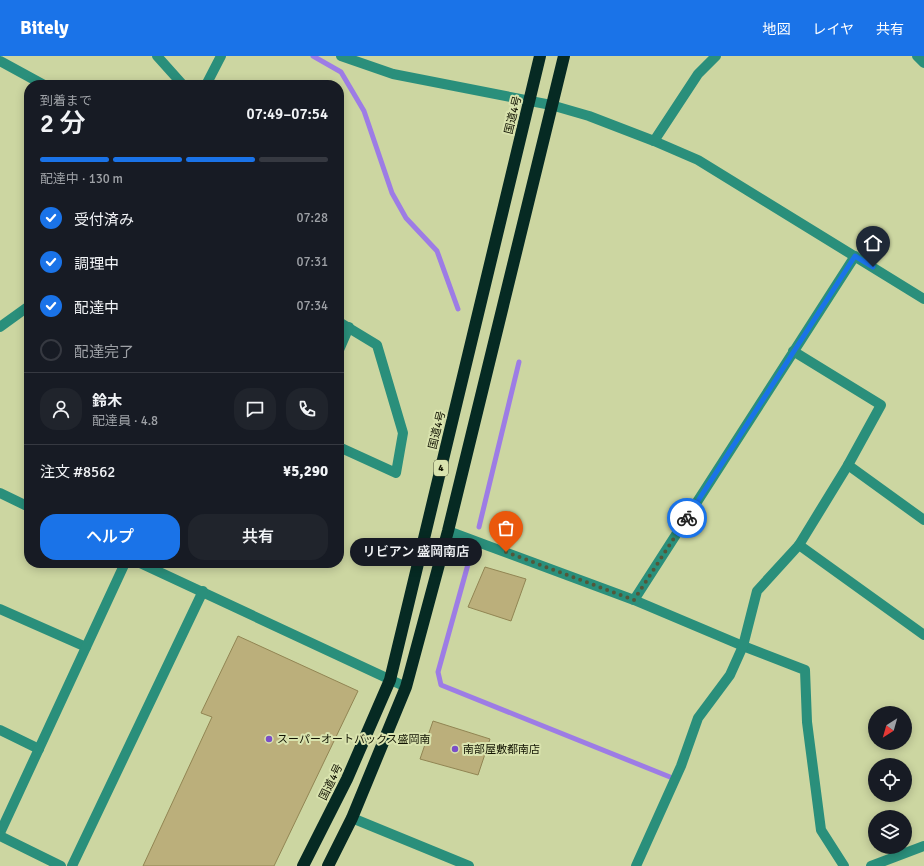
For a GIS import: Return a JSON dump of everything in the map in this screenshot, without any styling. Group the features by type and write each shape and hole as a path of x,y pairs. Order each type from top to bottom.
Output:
{"highway":[{"name":"国道4号","path":"303,866 347,779 390,680 540,56"},
{"name":"4","path":"328,866 352,818 406,687 448,531 564,56"}],"street":[{"path":"3,56 0,61 35,80"},
{"path":"157,56 179,80"},
{"path":"209,80 221,56"},
{"path":"341,56 393,74 551,105 589,116 654,141 698,160 924,299"},
{"path":"654,141 698,74 716,56"},
{"path":"917,56 924,63"},
{"path":"634,600 855,256"},
{"path":"0,326 24,309"},
{"path":"344,324 377,345 403,434 396,473 344,449"},
{"path":"344,338 349,327"},
{"path":"636,866 681,766 698,718 730,676 743,646 757,591 800,545 848,465 881,405 793,351"},
{"path":"848,465 924,520"},
{"path":"0,493 24,505"},
{"path":"448,531 634,600 743,646 805,670 808,722 821,830 844,866"},
{"path":"800,545 924,635"},
{"path":"0,833 123,568"},
{"path":"151,568 406,687"},
{"path":"72,866 203,592"},
{"path":"0,609 86,648"},
{"path":"0,730 39,749"},
{"path":"352,818 469,866"},
{"path":"0,836 61,866"},
{"path":"871,866 924,846"}],"building":[{"path":"485,567 526,579 511,621 468,607"},
{"name":"スーパーオートバックス盛岡南","path":"238,636 358,691 274,866 143,866 212,717 201,713"},
{"name":"南部屋敷都南店","path":"433,721 490,739 478,775 420,759"}],"waterway":[{"path":"313,56 341,72 364,111 392,193 406,218 437,251 458,309"},
{"path":"479,527 519,362"},
{"path":"472,550 438,672 441,685 670,777"}],"way so far":[{"path":"506,552 634,600 687,518"}],"place":[{"name":"リビアン 盛岡南店","path":"506,552"},
{"name":"スーパーオートバックス盛岡南","path":"269,739"},
{"name":"南部屋敷都南店","path":"455,749"}],"route":[{"path":"687,518 855,256 873,267"}]}
